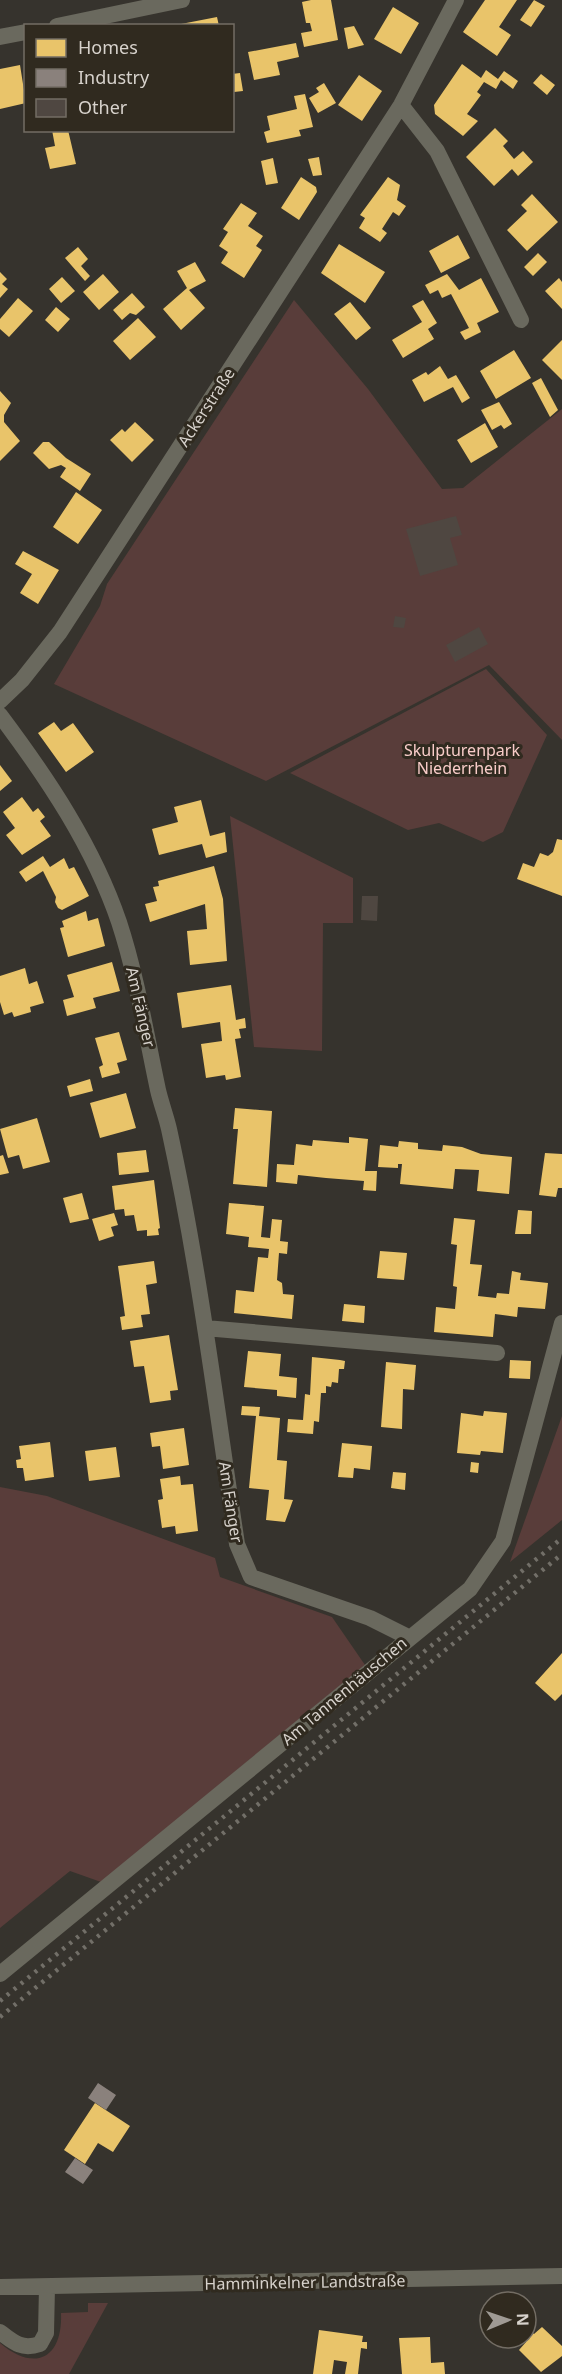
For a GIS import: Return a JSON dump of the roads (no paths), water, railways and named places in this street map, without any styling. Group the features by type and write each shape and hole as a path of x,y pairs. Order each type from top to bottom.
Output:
{"street":[{"path":"67,24 182,0"},
{"name":"Ackerstraße","path":"0,701 22,680 60,632 401,105 456,0"},
{"path":"0,37 24,32"},
{"path":"401,105 437,151 521,320"},
{"name":"Am Fänger","path":"0,715 47,777 80,834 118,921 142,1006 169,1128 205,1328 237,1544 251,1576 369,1618 408,1637"},
{"name":"Am Tannenhäuschen","path":"0,1974 408,1637 470,1589 503,1541 562,1323"},
{"path":"205,1328 496,1353"},
{"name":"Hamminkelner Landstraße","path":"0,2287 562,2276"},
{"path":"0,2332 18,2346 29,2348 40,2344 46,2332 47,2287"}],"railway":[{"path":"0,2001 562,1538"},
{"path":"0,2017 562,1554"}],"park label":[{"name":"Skulpturenpark Niederrhein","path":"462,759"}]}
